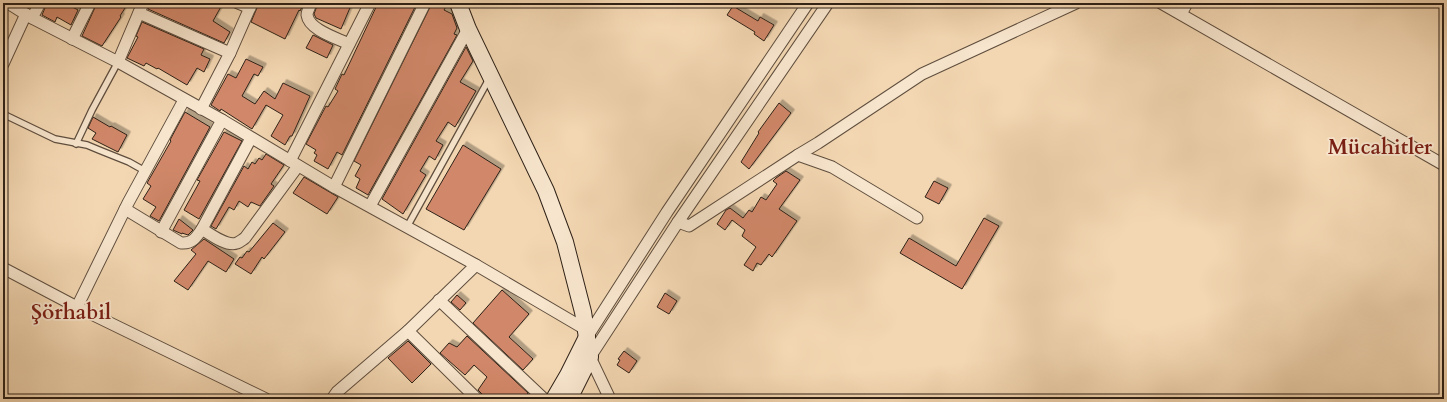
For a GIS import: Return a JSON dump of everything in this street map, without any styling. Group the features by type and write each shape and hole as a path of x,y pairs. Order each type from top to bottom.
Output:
{"street":[{"path":"8,3 29,16 118,62 222,120 334,187 476,265 586,333"},
{"path":"3,64 29,16 40,3"},
{"path":"72,39 90,3"},
{"path":"201,109 230,53 251,6 238,3"},
{"path":"311,3 307,13 309,22 315,28 349,44"},
{"path":"202,229 229,244 241,241 249,234 294,163 349,44 370,3"},
{"path":"334,187 424,3"},
{"path":"458,3 468,30 549,199 565,242 583,312 590,357 610,399"},
{"path":"554,399 568,375 586,333 808,3"},
{"path":"569,399 590,357 678,222 828,3"},
{"path":"678,222 689,226 922,74 1076,3"},
{"path":"1161,3 1444,165"},
{"path":"1181,14 1187,3"},
{"path":"118,62 141,8 230,53"},
{"path":"370,206 468,30"},
{"path":"77,307 125,209 184,100"},
{"path":"161,232 222,120"},
{"path":"125,209 181,243 193,241 202,229 251,138"},
{"path":"798,154 832,167 917,218"},
{"path":"332,399 337,392 408,331 476,265"},
{"path":"3,268 77,307 266,399"},
{"path":"439,300 544,399"},
{"path":"408,331 477,399"}],"lane":[{"path":"76,144 92,110 118,62"},
{"path":"407,227 491,76"},
{"path":"3,114 55,139 86,146 112,155 145,171"}],"building":[{"path":"47,3 65,3 78,10 71,25 57,17 55,22 42,15"},
{"path":"97,3 117,3 125,8 120,16 121,17 102,46 82,36"},
{"path":"150,3 223,3 213,21 230,32 224,43 148,9"},
{"path":"259,3 304,3 285,39 251,22"},
{"path":"318,3 352,3 341,29 316,18 314,14"},
{"path":"378,3 417,3 342,155 337,152 328,169 314,161 317,155 314,153 316,150 306,144 326,106 328,107 338,91 335,89 342,74 344,75"},
{"path":"432,3 448,3 444,10 452,14 457,28 454,34 457,35 368,195 356,188 360,179 355,176 361,165 354,161"},
{"path":"733,6 758,21 760,17 774,25 764,41 754,34 755,32 727,15"},
{"path":"142,22 204,49 201,55 210,59 204,72 197,68 187,85 158,68 157,69 146,63 144,66 127,58 138,37 136,36"},
{"path":"313,35 333,45 327,58 306,48"},
{"path":"466,47 473,61 460,82 476,91 455,127 448,122 436,141 443,145 435,160 429,156 420,171 426,175 403,214 382,199"},
{"path":"246,59 263,67 258,76 254,74 242,96 255,104 264,91 275,99 283,83 310,96 292,136 290,136 285,145 271,136 283,115 266,105 252,129 221,109 220,111 211,105 228,74 236,78"},
{"path":"779,103 791,113 749,169 741,162 759,133 758,132"},
{"path":"185,112 210,127 159,221 150,216 156,207 143,199 151,186 147,183 171,141 170,140"},
{"path":"93,117 127,135 118,152 92,139 96,133 88,128"},
{"path":"224,132 242,141 199,219 184,210 200,181 197,180"},
{"path":"463,145 501,169 464,230 426,209"},
{"path":"266,154 284,165 271,184 274,186 260,206 251,202 248,207 239,201 234,210 229,207 216,229 211,226 244,166 248,169 252,162 255,164 259,158 262,160"},
{"path":"786,171 800,180 779,209 797,221 772,257 769,254 761,265 757,263 753,271 744,265 756,247 742,236 745,230 732,220 725,230 717,224 726,210 730,208 743,218 749,210 752,212 761,197 766,200 777,184 773,181"},
{"path":"304,177 338,197 327,214 293,193"},
{"path":"934,181 948,188 939,204 925,197"},
{"path":"984,218 999,226 962,289 900,253 909,238 956,266"},
{"path":"179,219 193,230 188,235 173,230"},
{"path":"273,223 285,232 264,259 262,257 251,274 235,264 247,251 249,252"},
{"path":"204,239 234,259 226,272 208,261 188,290 174,281 196,254 191,250"},
{"path":"502,290 529,314 509,337 533,359 523,370 473,323"},
{"path":"665,293 677,301 669,314 657,307"},
{"path":"457,295 466,303 460,310 451,302"},
{"path":"467,336 528,393 524,399 484,399 478,390 487,377 474,365 465,375 440,353 449,343 457,347"},
{"path":"408,341 431,364 412,383 388,358"},
{"path":"624,351 637,361 629,373 617,365 620,360 618,359"}],"district":[{"name":"Mücahitler","path":"1380,147"},
{"name":"Şörhabil","path":"71,312"}]}
